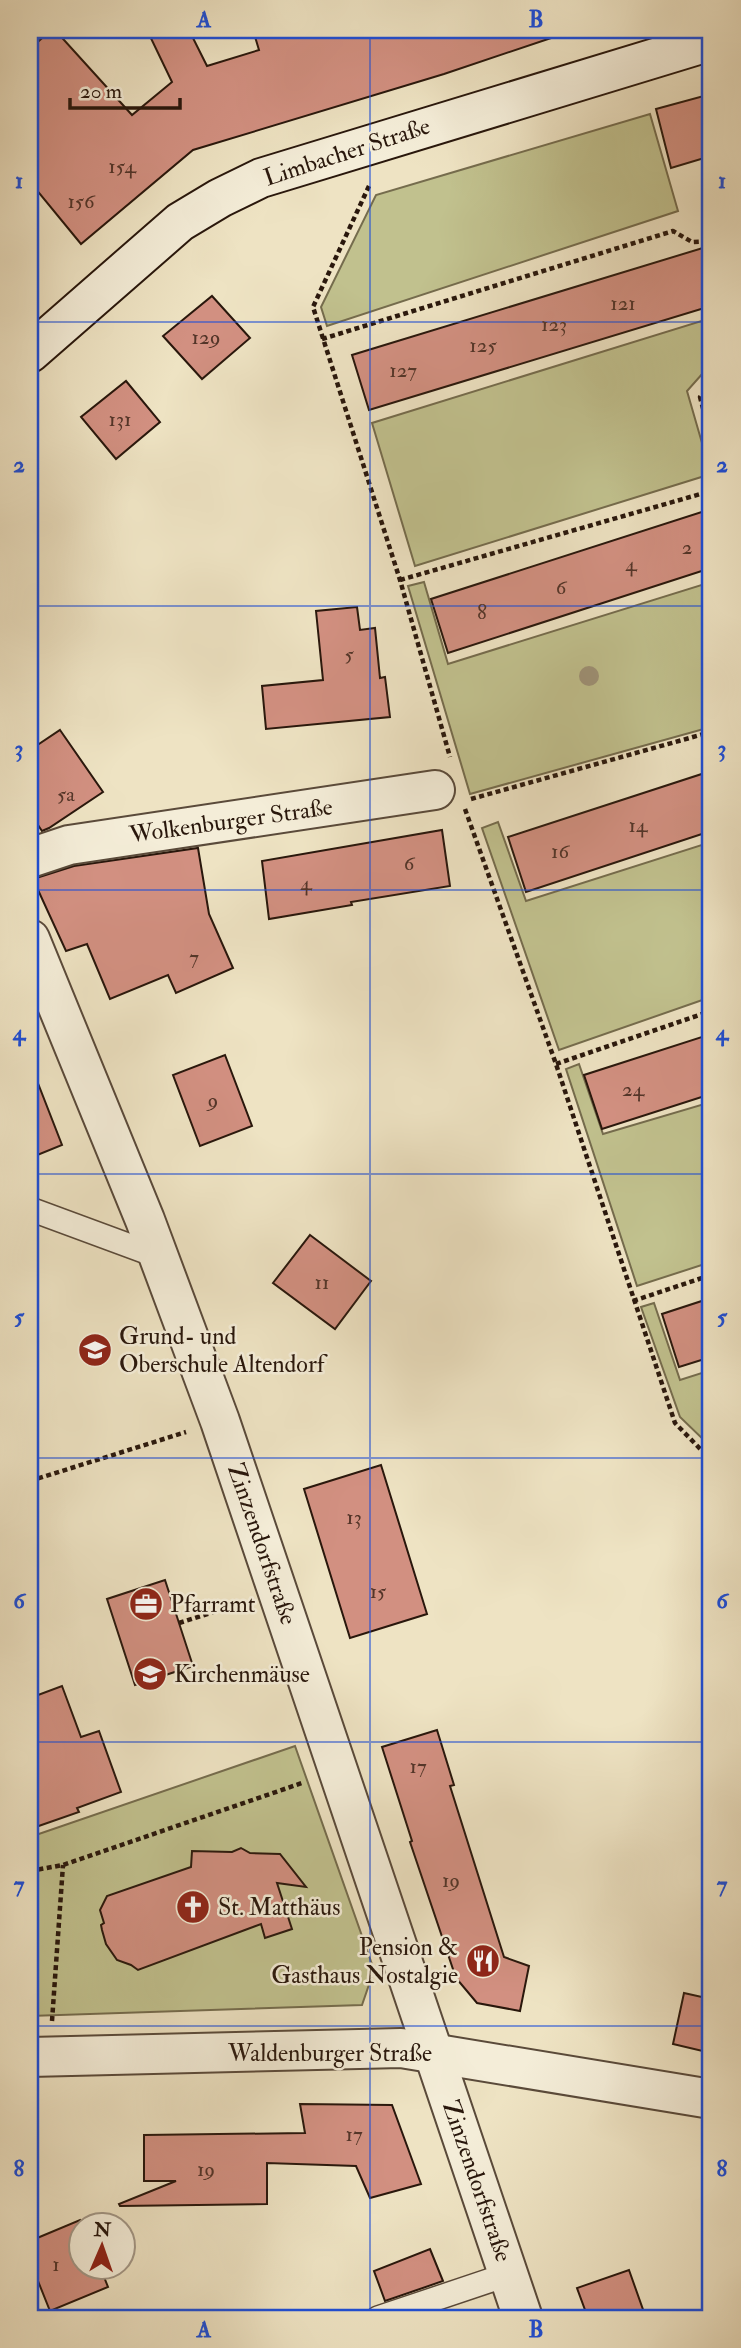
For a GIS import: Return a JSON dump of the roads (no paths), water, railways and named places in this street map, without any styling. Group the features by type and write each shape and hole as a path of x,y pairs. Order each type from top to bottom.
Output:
{"street":[{"name":"Limbacher Straße","path":"30,353 180,222 261,178 711,41"},
{"name":"Wolkenburger Straße","path":"30,858 68,845 443,776"},
{"name":"Zinzendorfstraße","path":"30,939 160,1257 220,1421 523,2318"},
{"name":"Waldenburger Straße","path":"39,2057 401,2048 711,2099"}],"lane":[{"path":"30,1209 160,1257"},
{"path":"379,2318 509,2274"}],"place":[{"name":"Grund- und Oberschule Altendorf","path":"95,1350"},
{"name":"Pfarramt","path":"146,1604"},
{"name":"Kirchenmäuse","path":"150,1674"},
{"name":"St. Matthäus","path":"193,1907"},
{"name":"Pension & Gasthaus Nostalgie","path":"483,1961"}]}
